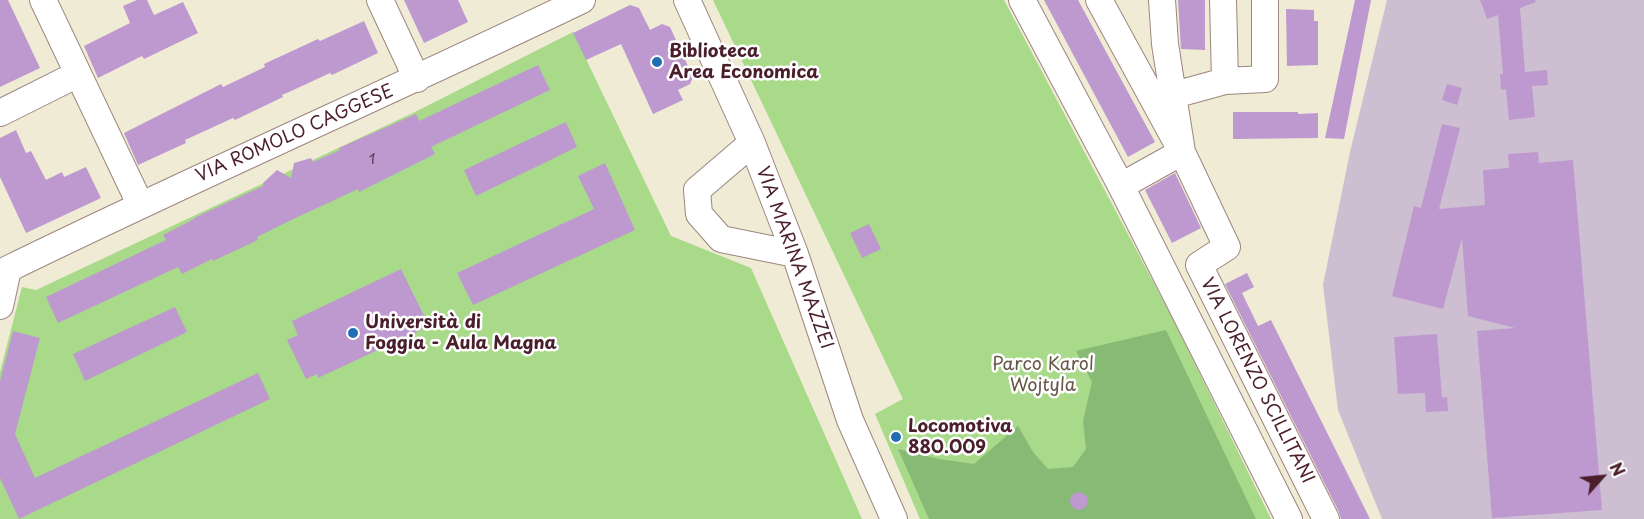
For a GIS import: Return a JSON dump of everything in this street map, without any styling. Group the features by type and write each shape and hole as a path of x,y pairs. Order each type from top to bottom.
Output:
{"street":[{"path":"43,0 141,204"},
{"path":"380,0 417,79"},
{"name":"VIA ROMOLO CAGGESE","path":"4,261 141,204 417,79 582,0"},
{"name":"VIA MARINA MAZZEI","path":"687,0 752,143 795,254 850,420 894,519"},
{"name":"VIA LORENZO SCILLITANI","path":"1023,0 1121,186 1289,519"},
{"name":"VIA LORENZO SCILLITANI","path":"1099,0 1182,152 1227,247 1199,265 1326,519"},
{"path":"1121,186 1182,152 1165,45 1162,0"},
{"path":"1223,0 1225,81"},
{"path":"1174,95 1225,81 1265,79 1265,0"},
{"path":"0,113 78,74"},
{"path":"752,143 697,190 699,214 722,239 795,254"},
{"path":"0,306 4,261"}],"shaded area":[{"path":"1387,0 1644,0 1644,519 1382,519 1338,410 1323,285 1350,152"}],"green space":[{"name":"Parco Karol Wojtyla","path":"713,0 1004,0 1175,323 1271,519 920,519 875,414 903,399"},
{"path":"573,32 671,236 751,268 862,519 0,519 0,372 22,287 36,290 417,111"},
{"path":"1166,330 1256,519 929,519 898,449 939,459 974,464 1018,426 1033,452 1048,469 1073,467 1086,449 1083,421 1092,382 1076,351"}],"building":[{"path":"0,0 8,0 40,68 0,87"},
{"path":"137,0 147,0 154,15 183,2 198,33 144,59 142,56 98,78 84,46 130,23 123,6"},
{"path":"404,0 458,0 468,22 424,43"},
{"path":"1044,0 1078,0 1155,142 1128,157"},
{"path":"1178,0 1205,0 1205,50 1181,49"},
{"path":"1355,0 1371,0 1344,139 1325,138"},
{"path":"1480,0 1535,0 1536,2 1520,8 1525,72 1547,70 1548,85 1532,86 1535,117 1509,120 1506,89 1501,90 1500,74 1503,74 1498,15 1487,19"},
{"name":"Biblioteca Area Economica","path":"630,5 639,8 650,30 662,24 670,27 693,77 690,84 678,90 683,100 653,114 621,44 586,60 573,33"},
{"path":"1286,9 1314,10 1314,21 1318,21 1318,65 1287,66"},
{"path":"364,21 378,53 282,95 283,97 235,120 233,118 185,140 186,143 138,165 124,133 221,84 223,87 265,67 264,64"},
{"path":"538,65 550,90 431,147 435,154 359,192 358,189 287,222 257,237 258,240 213,261 212,259 182,274 178,267 58,323 46,297 166,240 163,235 263,186 263,183 277,170 291,178 294,163 311,158 313,162 416,114 419,121"},
{"path":"1447,84 1462,88 1457,105 1442,100"},
{"path":"1233,112 1318,113 1318,138 1233,139"},
{"path":"566,122 577,147 476,196 464,170"},
{"path":"1442,124 1460,128 1439,209 1485,205 1483,170 1509,168 1508,154 1538,152 1539,163 1573,160 1602,510 1492,518 1477,331 1515,328 1468,316 1462,238 1443,309 1392,296 1414,206 1421,208"},
{"path":"16,130 26,153 31,151 46,180 62,172 64,177 86,167 101,198 26,233 0,177 0,138"},
{"path":"605,163 635,230 473,305 457,273 594,209 578,176"},
{"path":"1175,173 1201,228 1172,243 1145,190"},
{"path":"869,224 881,249 862,258 850,233"},
{"path":"401,269 429,326 318,378 317,374 306,379 287,340 298,335 292,321"},
{"path":"1247,273 1254,287 1242,293 1258,326 1271,320 1370,519 1341,519 1225,284"},
{"path":"175,307 187,332 85,381 73,354"},
{"path":"13,331 40,338 15,434 35,478 258,373 270,399 19,519 0,478 0,381"},
{"path":"1437,334 1442,398 1447,397 1448,411 1426,412 1425,393 1398,394 1394,337"},
{"path":"1075,492 1083,492 1088,497 1086,508 1075,510 1070,505 1070,497"}],"place":[{"name":"Biblioteca Area Economica","path":"657,62"},
{"name":"Università di Foggia - Aula Magna","path":"353,333"},
{"name":"Locomotiva 880.009","path":"896,437"}]}
